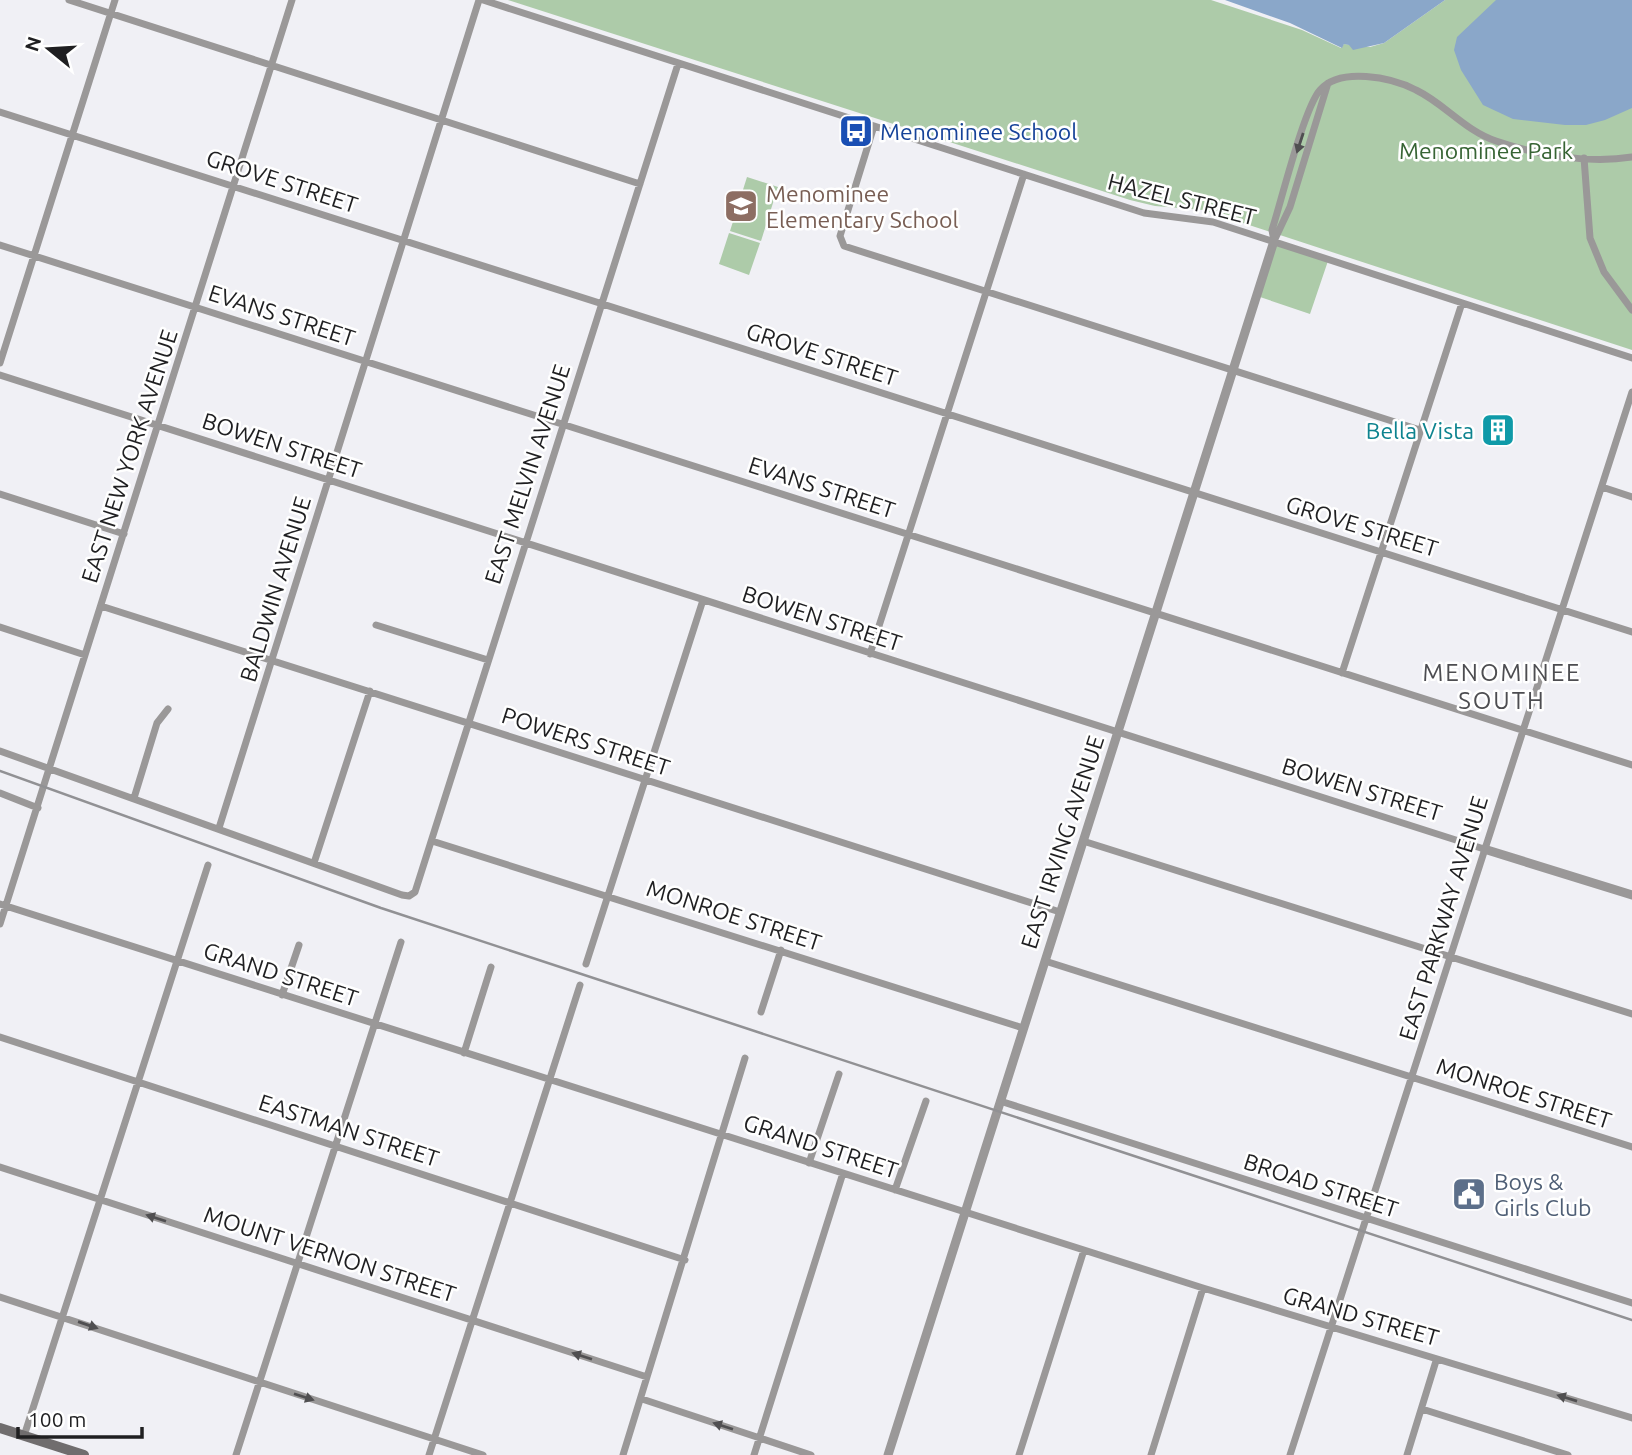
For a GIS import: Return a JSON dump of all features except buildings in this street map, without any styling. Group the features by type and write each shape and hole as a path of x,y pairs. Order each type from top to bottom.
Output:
{"main road":[{"path":"0,1428 84,1455"}],"street":[{"path":"69,0 640,184"},
{"path":"0,363 115,0"},
{"name":"EAST NEW YORK AVENUE","path":"0,924 3,905 38,808 292,0"},
{"name":"HAZEL STREET","path":"481,0 1144,213 1161,217 1203,219 1632,358"},
{"name":"BALDWIN AVENUE","path":"219,828 481,0"},
{"name":"EAST MELVIN AVENUE","path":"314,863 402,895 412,895 418,888 678,64"},
{"name":"EAST IRVING AVENUE","path":"887,1455 1274,241 1272,230 1311,107 1328,82 1344,77 1362,77 1412,88 1466,127 1486,137 1514,146 1584,158"},
{"name":"GROVE STREET","path":"0,112 1632,632"},
{"path":"874,126 841,232 840,240 844,246 1420,430"},
{"path":"1632,157 1584,158 1590,238 1604,272 1632,310"},
{"path":"870,654 1024,174"},
{"name":"EVANS STREET","path":"0,245 1632,765"},
{"path":"1342,673 1462,303"},
{"name":"BOWEN STREET","path":"0,375 1632,895"},
{"name":"EAST PARKWAY AVENUE","path":"1290,1455 1632,392"},
{"path":"1602,487 1632,497"},
{"path":"0,494 124,534"},
{"path":"586,964 703,600"},
{"name":"POWERS STREET","path":"102,606 1060,912"},
{"path":"376,625 488,660"},
{"path":"0,627 85,655"},
{"path":"0,751 314,863 370,691"},
{"path":"134,798 157,723 168,709"},
{"path":"0,793 38,808"},
{"name":"MONROE STREET","path":"432,841 1023,1028"},
{"path":"1083,841 1632,1014"},
{"path":"24,1436 208,865"},
{"name":"GRAND STREET","path":"3,905 1203,1288 1436,1361 1440,1359 1632,1418"},
{"path":"236,1455 401,942"},
{"path":"282,995 299,945"},
{"path":"761,1012 781,950"},
{"name":"MONROE STREET","path":"1045,961 1632,1147"},
{"path":"464,1053 491,967"},
{"path":"429,1455 580,985"},
{"name":"EASTMAN STREET","path":"0,1037 685,1260"},
{"path":"623,1455 745,1058"},
{"path":"809,1163 839,1074"},
{"path":"895,1190 926,1101"},
{"name":"BROAD STREET","path":"1000,1101 1632,1303"},
{"name":"MOUNT VERNON STREET","path":"0,1167 647,1377"},
{"path":"754,1455 843,1173"},
{"path":"1019,1455 1084,1250"},
{"path":"1151,1455 1203,1288"},
{"path":"0,1297 483,1455"},
{"path":"1407,1455 1436,1361"},
{"path":"642,1399 811,1455"},
{"path":"1422,1409 1568,1455"}],"green space":[{"name":"Menominee Park","path":"508,0 1211,0 1302,30 1341,48 1344,44 1370,47 1384,43 1445,0 1632,0 1632,350 1203,210 1155,206 1130,200"},
{"path":"747,177 778,187 761,241 730,231"},
{"path":"729,233 760,243 749,275 719,264"},
{"path":"1274,241 1329,258 1310,314 1257,296"}],"water":[{"path":"1225,0 1445,0 1384,43 1353,50 1349,45 1344,44 1342,48 1290,23"},
{"path":"1496,0 1632,0 1632,108 1586,125 1565,125 1513,119 1483,105 1461,70 1454,50 1457,37"}],"railway":[{"path":"0,771 381,908 1632,1320"}],"place":[{"name":"Menominee School","path":"856,131"},
{"name":"Menominee Elementary School","path":"741,206"},
{"name":"Bella Vista","path":"1498,430"},
{"name":"Boys & Girls Club","path":"1469,1194"}],"district":[{"name":"MENOMINEE SOUTH","path":"1502,686"}]}
